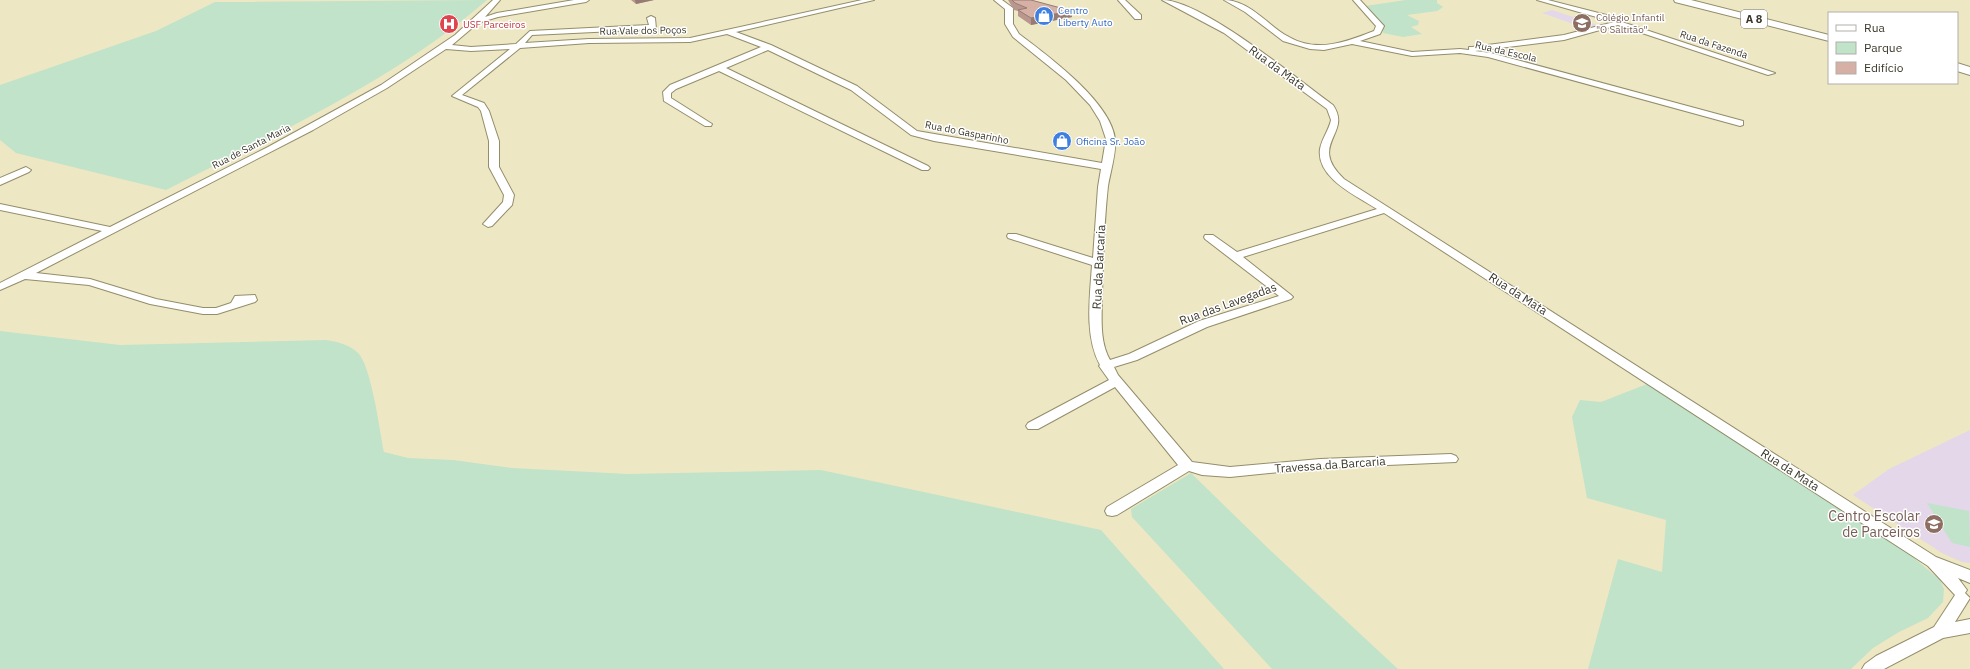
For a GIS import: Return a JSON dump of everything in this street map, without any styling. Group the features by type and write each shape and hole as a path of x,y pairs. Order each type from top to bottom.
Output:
{"highway":[{"name":"A 8","path":"1679,0 1828,38"},
{"name":"A 8","path":"1699,0 1828,33"},
{"path":"1958,67 1970,71"},
{"path":"1958,73 1970,77"}],"street":[{"name":"Rua de Santa Maria","path":"0,287 330,117 386,84 444,46 480,18 497,0"},
{"path":"480,18 586,0"},
{"name":"Rua Vale dos Poços","path":"433,53 458,48 518,46 589,41 679,41 729,32 872,0"},
{"name":"Rua da Barcaria","path":"997,0 1009,8 1009,24 1016,35 1069,78 1100,112 1111,139 1103,187 1098,263 1096,332 1100,354 1105,366 1187,466"},
{"path":"1120,0 1138,16"},
{"name":"Rua da Mata","path":"1165,0 1189,10 1227,31 1330,107 1336,121 1324,150 1325,162 1329,170 1342,181 1931,561 1970,577"},
{"name":"Rua da Escola","path":"1227,0 1248,10 1286,39 1297,44 1324,48 1352,42 1412,54 1460,51 1499,58 1740,123"},
{"path":"1352,42 1377,32 1380,26 1356,0"},
{"name":"Rua da Fazenda","path":"1540,0 1619,21 1618,23 1771,73"},
{"path":"488,224 508,203 509,195 494,167 494,141 485,110 482,105 456,96 518,46 530,33 653,27 651,18"},
{"path":"1460,51 1574,35 1605,28 1618,23"},
{"name":"Rua do Gasparinho","path":"729,32 768,47 854,88 914,133 934,138 1107,167"},
{"name":"Rua Vale dos Poços","path":"444,46 458,48"},
{"path":"708,124 667,98 667,92 673,87 768,47"},
{"path":"720,68 925,168"},
{"path":"0,182 26,170"},
{"path":"0,207 110,230"},
{"path":"1209,237 1235,256 1386,210"},
{"path":"1012,236 1098,263"},
{"name":"Rua das Lavegadas","path":"1105,366 1133,357 1203,324 1287,297 1235,256"},
{"path":"23,275 90,282 154,302 202,311 217,311 239,304"},
{"path":"0,278 12,281"},
{"path":"1033,426 1117,381"},
{"name":"Travessa da Barcaria","path":"1187,466 1202,470 1233,473 1301,465 1451,459"},
{"path":"1112,511 1187,466"},
{"name":"Rua da Mata","path":"1931,561 1965,594"},
{"path":"1940,632 1965,594"},
{"path":"1871,669 1882,661 1940,632 1970,626"}],"shaded area":[{"name":"Colégio Infantil \"O Saltitão\"","path":"1552,10 1603,27 1591,30 1542,13"},
{"name":"Centro Escolar de Parceiros","path":"1970,430 1970,563 1962,562 1942,553 1853,495 1889,469"}],"green space":[{"path":"487,0 451,29 413,56 373,81 291,127 166,190 16,153 0,140 0,85 156,31 215,2"},
{"path":"1406,0 1437,0 1437,3 1443,7 1437,11 1407,15 1419,21 1418,25 1411,27 1422,34 1403,37 1383,33 1383,26 1365,6"},
{"path":"0,331 120,345 326,340 342,344 357,352 367,369 384,452 408,458 453,460 512,468 628,474 821,470 1101,530 1224,669 0,669"},
{"path":"1647,384 1901,547 1940,580 1944,589 1943,602 1928,618 1899,632 1873,648 1851,669 1588,669 1618,559 1662,572 1666,520 1587,498 1572,417 1580,400 1601,402"},
{"path":"1191,473 1271,551 1398,669 1272,669 1132,517 1131,509"},
{"path":"1927,503 1969,511 1970,547 1952,543"}],"building":[{"path":"1012,0 1031,0 1072,11 1031,18 1018,10 1027,8 1015,3"}],"place":[{"name":"Centro Liberty Auto","path":"1044,16"},
{"name":"Colégio Infantil \"O Saltitão\"","path":"1582,23"},
{"name":"USF Parceiros","path":"449,24"},
{"name":"Oficina Sr. João","path":"1062,141"},
{"name":"Centro Escolar de Parceiros","path":"1934,524"}]}
